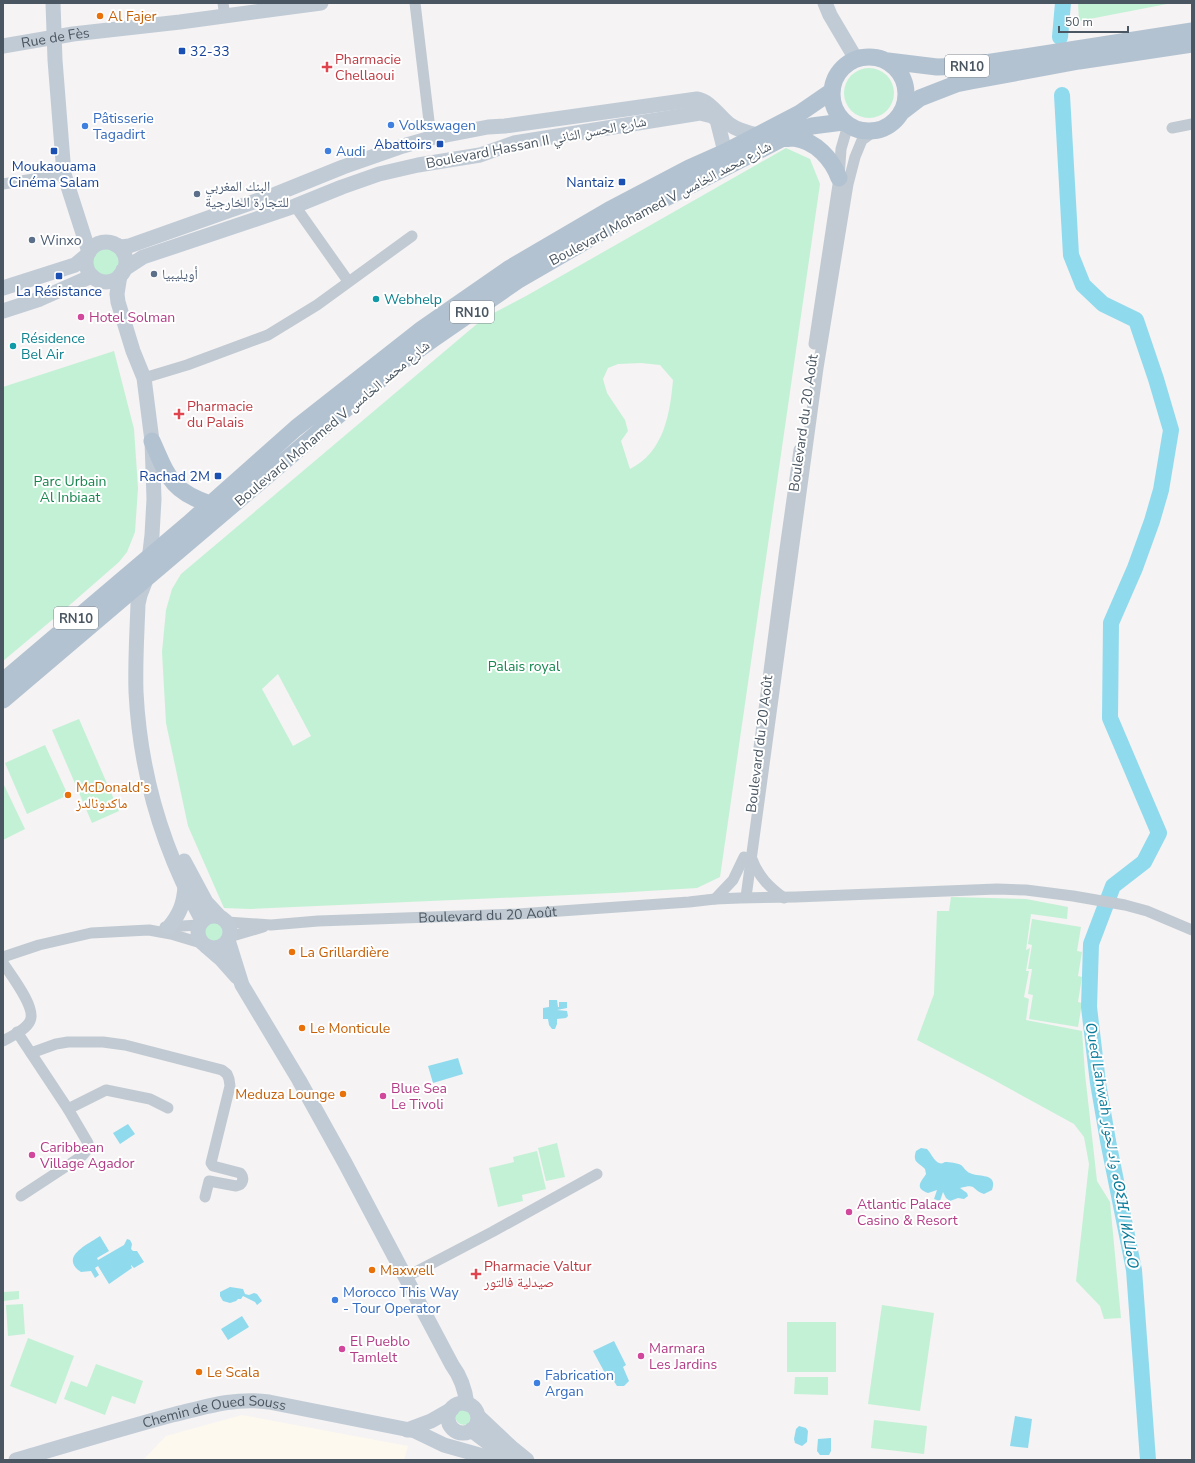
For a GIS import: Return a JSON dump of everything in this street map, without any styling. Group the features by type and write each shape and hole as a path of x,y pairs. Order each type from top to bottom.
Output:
{"main road":[{"name":"RN10","path":"856,59 873,57 910,64 951,67 966,66 1048,59 1192,31"},
{"name":"RN10","path":"1077,54 1192,44"},
{"path":"846,124 834,107 832,91 838,74 849,63 856,59"},
{"name":"RN10","path":"846,124 864,132 882,130 891,125 898,119 903,111 920,98 956,84 1048,59"},
{"path":"888,61 897,68 907,89 907,100 903,111"},
{"name":"Boulevard Mohamed V شارع محمد الخامس","path":"3,681 154,553 296,428 416,334 514,274 609,210 689,168 725,152 800,113 832,91"},
{"name":"Boulevard Mohamed V شارع محمد الخامس","path":"3,700 401,362 514,274 782,138 812,126 846,124"},
{"path":"782,138 794,138 817,147 833,165 838,178"},
{"path":"152,441 171,480 182,491 195,499 210,504"}],"street":[{"path":"53,3 58,100 64,174 78,216 88,254 86,261 87,268 110,295 120,311"},
{"name":"Rue de Fès","path":"3,46 224,10 321,3"},
{"path":"415,3 431,138"},
{"path":"825,3 830,16 856,59"},
{"name":"Boulevard Hassan II شارع الحسن الثاني","path":"112,243 122,247 129,246 276,194 343,167 403,146 431,138 488,127 505,126 697,99 706,102 720,117 732,126 758,135"},
{"name":"Boulevard Hassan II شارع الحسن الثاني","path":"122,272 143,257 295,206 379,174 418,165 480,155 514,143 679,115 700,113 712,116 717,120 725,152"},
{"name":"Boulevard du 20 Août","path":"223,920 271,925 318,921 518,914 743,897 782,564 841,149 846,124"},
{"path":"1172,128 1192,124"},
{"name":"Boulevard du 20 Août","path":"748,858 818,368 848,184 855,157 862,140 873,132"},
{"path":"3,184 64,174"},
{"path":"295,206 348,281"},
{"path":"78,216 93,231 123,252 125,258 117,294 120,311 133,351 144,378 152,441 154,553 138,604 136,692 144,762 155,809 171,855 201,922 198,934 204,944 222,959 240,980 338,1149 462,1382 458,1406 448,1416 452,1428 463,1433 471,1430 477,1421 478,1416"},
{"path":"144,378 187,365 268,336 317,305 348,281 412,236"},
{"path":"3,288 76,264 88,254 95,245 112,243"},
{"path":"94,277 101,281 111,280 122,272"},
{"path":"3,312 94,277"},
{"path":"147,577 149,590 145,644 145,695 149,742 153,766 165,812 184,861 206,902 230,930 228,939 224,944 219,947 212,948 204,944 171,934 149,930"},
{"path":"715,899 733,880 748,858 764,882 784,898"},
{"path":"169,927 177,918 182,908 185,885"},
{"path":"743,897 784,898 989,889 1026,890 1125,905 1147,911 1192,930"},
{"path":"3,957 38,945 90,933 149,930 201,922 211,916 223,920"},
{"name":"Boulevard du 20 Août","path":"228,939 271,925"},
{"path":"228,939 240,980"},
{"path":"3,963 28,1003 31,1013 31,1019 28,1024 3,1041"},
{"path":"17,1032 68,1109 88,1143 87,1150 82,1156 21,1196"},
{"path":"31,1053 56,1044 68,1042 103,1042 124,1045 222,1070 227,1074 230,1079 228,1098 211,1163 214,1166 240,1173 242,1181 240,1185 236,1186 209,1181 205,1197"},
{"path":"68,1109 106,1090 150,1098 168,1108"},
{"path":"406,1277 492,1232 597,1174"},
{"name":"Chemin de Oued Souss","path":"16,1460 143,1423 218,1404 247,1400 269,1402 411,1431 458,1450 497,1460"},
{"path":"411,1431 458,1406 474,1408 478,1416 510,1447 527,1460"},
{"name":"Chemin de Oued Souss","path":"411,1431 435,1427 456,1430"},
{"path":"471,1430 511,1460"}],"shaded area":[{"path":"242,1415 408,1446 404,1460 143,1460 166,1436"}],"green space":[{"path":"1078,3 1172,3 1079,21"},
{"path":"864,68 874,68 887,75 894,88 894,98 887,111 874,118 864,118 855,114 848,107 844,98 844,88 848,79 855,72"},
{"name":"Palais royal","path":"786,148 810,159 820,184 720,877 697,888 251,909 224,908 188,826 166,723 162,652 166,610 172,589 181,574 484,318 526,296","holes":["641,363 660,365 673,380 672,393 667,419 658,442 651,453 630,469 621,441 628,431 625,420 607,393 603,379 608,368 618,364","278,674 311,736 293,746 262,689"]},
{"path":"105,246 116,250 120,261 116,272 105,276 94,272 90,261 94,250"},
{"name":"Parc Urbain Al Inbiaat","path":"114,351 134,429 138,488 135,532 127,552 119,562 3,661 3,387"},
{"path":"79,719 119,811 92,823 52,730"},
{"path":"45,745 68,795 27,814 5,763"},
{"path":"3,783 25,829 3,840"},
{"path":"951,897 1026,899 1068,907 1067,919 1031,914 1026,950 1030,948 1026,971 1029,971 1024,997 1029,999 1026,1020 1082,1031 1085,1074 1097,1181 1110,1202 1121,1318 1104,1319 1100,1306 1076,1281 1089,1164 1084,1137 1074,1124 917,1040 934,994 937,911 949,911"},
{"path":"1032,919 1081,927 1077,951 1082,952 1078,976 1082,977 1078,1002 1082,1003 1078,1027 1029,1019 1033,995 1028,994 1032,969 1028,969 1032,945 1028,944"},
{"path":"214,922 221,925 224,932 221,939 214,942 207,939 204,932 207,925"},
{"path":"557,1143 565,1177 546,1181 538,1148"},
{"path":"537,1151 546,1189 522,1195 523,1201 498,1207 489,1168 514,1162 513,1157"},
{"path":"19,1291 19,1299 4,1301 4,1292"},
{"path":"23,1304 25,1334 8,1336 6,1305"},
{"path":"882,1305 934,1313 920,1411 868,1404"},
{"path":"787,1322 836,1322 836,1372 787,1372"},
{"path":"28,1338 74,1356 56,1404 10,1386"},
{"path":"96,1364 143,1381 135,1404 112,1396 105,1415 64,1399 71,1381 87,1387"},
{"path":"795,1377 828,1377 828,1395 794,1394"},
{"path":"464,1407 470,1410 473,1416 470,1422 464,1425 458,1422 455,1416 458,1410"},
{"path":"874,1420 927,1426 924,1454 871,1448"}],"water":[{"path":"549,1000 557,1000 558,1007 559,1002 567,1002 567,1008 557,1010 567,1011 568,1016 566,1018 557,1019 555,1029 552,1029 549,1025 548,1019 543,1019 543,1008 549,1007"},
{"path":"458,1058 463,1074 433,1083 428,1066"},
{"path":"128,1124 135,1134 120,1144 113,1133"},
{"path":"921,1148 927,1149 939,1163 947,1162 958,1164 961,1165 966,1171 990,1178 993,1184 992,1190 984,1194 970,1186 960,1188 967,1193 968,1196 964,1199 958,1198 950,1201 946,1198 943,1192 940,1201 934,1199 937,1190 928,1193 920,1187 926,1174 925,1169 917,1162 915,1155 916,1151"},
{"path":"100,1236 109,1251 97,1258 98,1260 124,1245 127,1239 130,1240 132,1244 131,1249 133,1251 137,1251 144,1262 134,1268 131,1265 132,1268 109,1284 98,1266 95,1268 99,1275 95,1278 91,1271 81,1272 75,1267 73,1261 74,1256 82,1247"},
{"path":"230,1287 243,1289 245,1294 257,1294 262,1301 257,1305 255,1302 243,1296 241,1299 230,1303 223,1301 220,1296 220,1292"},
{"path":"242,1316 249,1327 228,1340 221,1329"},
{"path":"614,1341 626,1365 623,1367 629,1381 624,1386 617,1386 609,1374 606,1375 593,1351"},
{"path":"1015,1416 1032,1419 1028,1448 1010,1446"},
{"path":"799,1426 806,1428 808,1431 807,1442 802,1446 795,1443 794,1439 796,1429"},
{"path":"831,1438 831,1451 829,1455 820,1455 817,1451 818,1439"}],"waterway":[{"path":"1060,37 1063,3"},
{"name":"Oued Lahwah واد لحوار ⴰⵙⵉⴼ ⵏ ⵍⵃⵡⴰⵔ","path":"1062,95 1071,255 1083,285 1103,304 1136,320 1171,430 1161,490 1152,521 1135,568 1111,623 1110,718 1159,833 1144,862 1113,886 1091,944 1089,1007 1098,1083 1134,1270 1148,1460"}],"place":[{"name":"Al Fajer","path":"100,16"},
{"name":"32-33","path":"182,51"},
{"name":"Pharmacie Chellaoui","path":"327,67"},
{"name":"Volkswagen","path":"391,125"},
{"name":"Pâtisserie Tagadirt","path":"85,126"},
{"name":"Abattoirs","path":"440,144"},
{"name":"Moukaouama Cinéma Salam","path":"54,151"},
{"name":"Audi","path":"328,151"},
{"name":"Nantaiz","path":"622,182"},
{"name":"البنك المغربي للتجارة الخارجية","path":"197,194"},
{"name":"Winxo","path":"32,240"},
{"name":"أويليبيا","path":"154,274"},
{"name":"La Résistance","path":"59,276"},
{"name":"Webhelp","path":"376,299"},
{"name":"Hotel Solman","path":"81,317"},
{"name":"Résidence Bel Air","path":"13,346"},
{"name":"Pharmacie du Palais","path":"179,414"},
{"name":"Rachad 2M","path":"218,476"},
{"name":"McDonald's ماكدونالدز","path":"68,795"},
{"name":"La Grillardière","path":"292,952"},
{"name":"Le Monticule","path":"302,1028"},
{"name":"Meduza Lounge","path":"343,1094"},
{"name":"Blue Sea Le Tivoli","path":"383,1096"},
{"name":"Caribbean Village Agador","path":"32,1155"},
{"name":"Atlantic Palace Casino & Resort","path":"849,1212"},
{"name":"Maxwell","path":"372,1270"},
{"name":"Pharmacie Valtur صيدلية فالتور","path":"476,1274"},
{"name":"Morocco This Way - Tour Operator","path":"335,1300"},
{"name":"El Pueblo Tamlelt","path":"342,1349"},
{"name":"Marmara Les Jardins","path":"641,1356"},
{"name":"Le Scala","path":"199,1372"},
{"name":"Fabrication Argan","path":"537,1383"}]}
